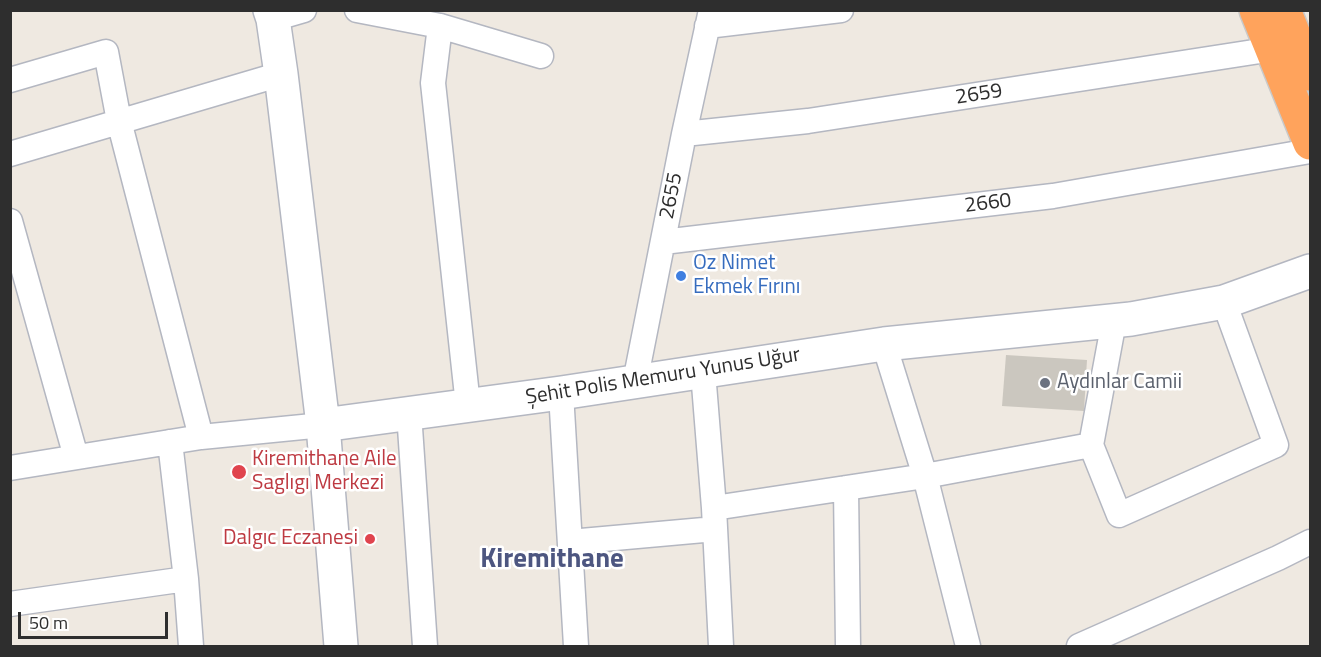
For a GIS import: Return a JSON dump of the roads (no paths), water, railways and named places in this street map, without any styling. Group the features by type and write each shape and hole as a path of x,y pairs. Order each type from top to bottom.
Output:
{"highway":[{"path":"1256,10 1311,143"},
{"path":"1284,10 1311,74"}],"main road":[{"path":"272,15 323,425 342,646"},
{"name":"Şehit Polis Memuru Yunus Uğur","path":"323,425 561,393 884,344 1114,321 1224,302 1311,271"}],"street":[{"path":"272,15 304,10"},
{"path":"357,10 440,26 542,56"},
{"path":"709,18 841,10"},
{"name":"2655","path":"635,382 709,18"},
{"path":"440,26 433,83 468,405"},
{"name":"2659","path":"684,134 808,121 1273,49"},
{"path":"10,80 106,52 119,122 201,437"},
{"path":"10,154 281,74"},
{"name":"2660","path":"663,242 1053,196 1311,152"},
{"path":"10,221 76,457"},
{"path":"1114,321 1091,446 1119,515 1276,445 1224,302"},
{"path":"884,344 925,476 968,646"},
{"path":"703,372 715,518 721,646"},
{"path":"561,393 576,646"},
{"path":"409,413 425,646"},
{"name":"Şehit Polis Memuru Yunus Uğur","path":"10,468 201,437 323,425"},
{"path":"170,442 186,579 191,646"},
{"path":"570,542 715,518 846,488 1091,446"},
{"path":"846,488 848,646"},
{"path":"1079,646 1311,542"},
{"path":"10,604 186,579"}],"place":[{"name":"Oz Nimet Ekmek Fırını","path":"681,276"},
{"name":"Aydınlar Camii","path":"1045,383"},
{"name":"Kiremithane Aile Saglıgı Merkezi","path":"239,472"},
{"name":"Dalgıc Eczanesi","path":"370,539"}],"district":[{"name":"Kiremithane","path":"552,560"}]}
